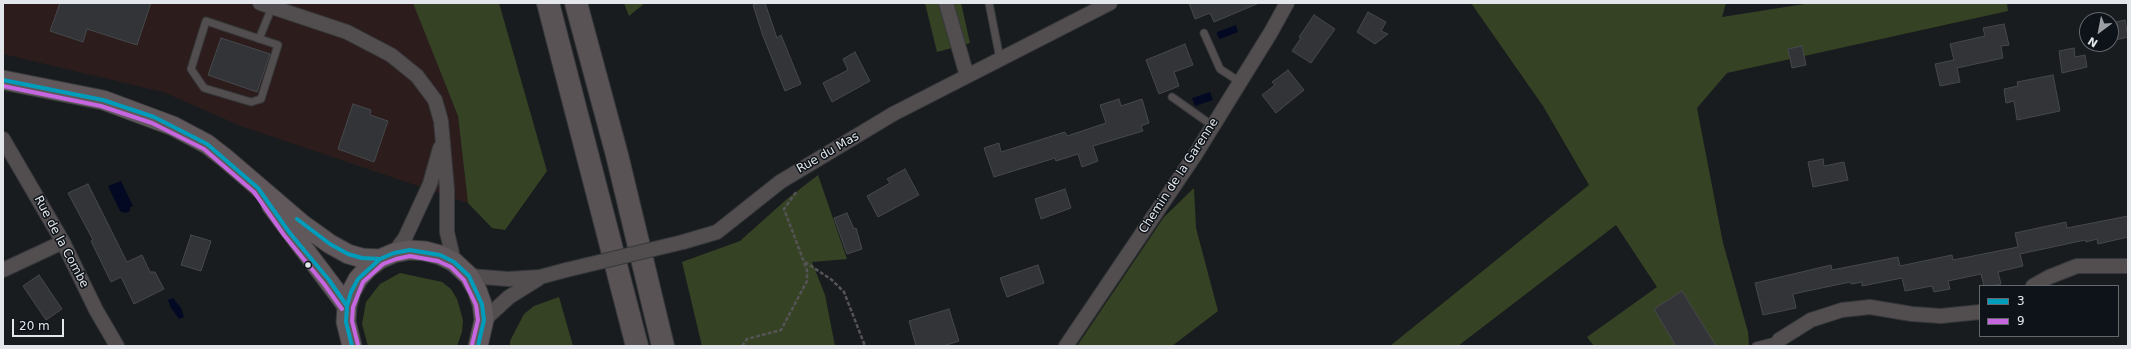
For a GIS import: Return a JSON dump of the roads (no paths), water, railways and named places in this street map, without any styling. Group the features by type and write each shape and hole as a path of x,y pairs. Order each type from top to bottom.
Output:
{"highway":[{"path":"548,3 637,346"},
{"path":"576,3 617,155 664,346"}],"street":[{"path":"946,3 967,76"},
{"name":"Rue du Mas","path":"484,320 509,297 540,278 566,270 683,242 717,232 780,182 807,164 866,132 893,114 1110,3"},
{"name":"Chemin de la Garenne","path":"1066,346 1213,126 1287,3"},
{"path":"266,5 347,32 396,59 417,76 435,100 441,121 447,189 447,232 454,262"},
{"path":"3,80 103,100 154,117 207,144 258,188 330,244 355,256 387,256 410,250 426,251 440,255 454,262 469,276 477,290 482,304 484,320 478,346"},
{"name":"Rue de la Combe","path":"3,139 63,242 96,310 117,346"},
{"path":"349,343 346,322 347,306 351,292 358,279 368,268 387,256 405,238 430,184 442,142"},
{"path":"258,188 289,232 329,280 347,306"},
{"path":"3,270 63,242"},
{"path":"2035,285 2049,276 2077,266 2128,266"},
{"name":"Rue du Mas","path":"469,276 508,279 540,278"},
{"path":"1778,340 1811,320 1842,310 1870,307 1912,314 1941,316 1979,312"}],"lane":[{"path":"989,3 1000,59"},
{"path":"259,39 266,5"},
{"path":"206,21 259,39 278,45 261,99 251,102 204,88 191,70 206,21"},
{"path":"1204,33 1220,69 1240,82"},
{"path":"1172,97 1213,126"},
{"path":"1756,346 1778,340"}],"water":[{"path":"1236,25 1238,32 1220,39 1217,35 1217,32"},
{"path":"1210,92 1213,100 1195,106 1192,98"},
{"path":"121,181 133,206 130,207 130,211 125,213 120,211 108,186"},
{"path":"173,298 181,308 184,317 179,319 171,308 168,300"}]}
